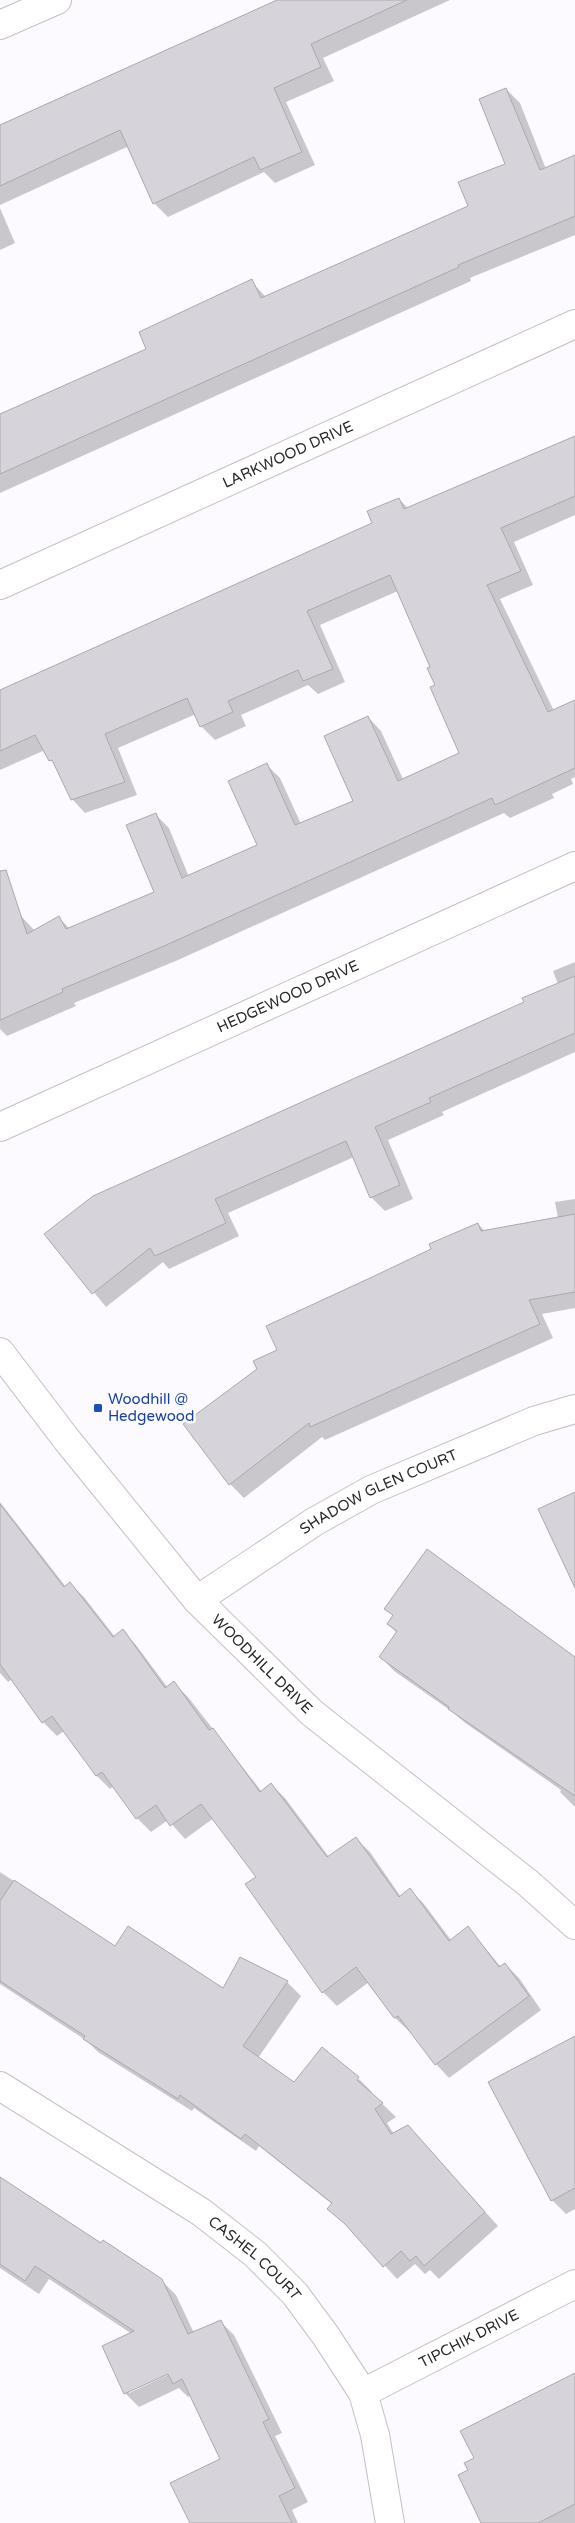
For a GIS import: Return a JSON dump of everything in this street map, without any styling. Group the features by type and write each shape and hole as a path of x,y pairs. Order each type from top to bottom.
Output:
{"street":[{"path":"0,25 57,0"},
{"name":"LARKWOOD DRIVE","path":"0,585 575,324"},
{"name":"HEDGEWOOD DRIVE","path":"0,1127 575,866"},
{"name":"WOODHILL DRIVE","path":"0,1352 67,1440 197,1600 312,1713 528,1883 575,1925"},
{"name":"SHADOW GLEN COURT","path":"197,1600 314,1522 371,1490 534,1421 575,1408"},
{"name":"CASHEL COURT","path":"0,2086 201,2212 255,2254 295,2294 364,2393 375,2435 390,2523"},
{"name":"TIPCHIK DRIVE","path":"364,2393 575,2284"}],"building":[{"path":"277,0 407,0 311,44 321,67 274,88 302,152 260,170 254,157 153,204 120,130 0,186 0,125"},
{"path":"506,88 540,170 575,155 575,216 458,265 459,267 0,474 0,414 146,349 139,332 252,279 261,298 468,206 458,182 505,164 479,99"},
{"path":"575,436 575,496 501,528 521,571 487,585 548,712 575,700 575,768 495,805 492,798 164,946 62,989 63,992 0,1020 0,871 6,870 27,934 59,916 66,929 154,892 126,825 156,813 182,878 257,845 228,781 267,763 295,825 353,801 324,736 368,716 398,781 459,753 430,687 435,685 427,668 430,667 390,575 307,611 333,669 303,681 298,670 228,701 233,712 200,727 187,698 105,734 125,782 71,800 52,760 49,761 35,735 0,751 0,690 372,523 367,511 399,498 404,509"},
{"path":"575,976 575,1033 429,1098 431,1102 375,1127 400,1185 370,1198 346,1141 215,1199 226,1223 155,1256 150,1248 92,1294 44,1234 93,1196 524,1002 522,998"},
{"path":"575,1214 575,1292 529,1300 540,1324 310,1427 309,1423 229,1485 183,1424 257,1369 253,1361 277,1350 266,1326 431,1249 429,1244 478,1223 481,1231"},
{"path":"575,1492 575,1588 538,1509"},
{"path":"0,1504 64,1587 70,1582 113,1637 123,1629 165,1688 174,1681 209,1730 213,1728 260,1792 271,1783 327,1857 356,1837 399,1897 410,1888 449,1941 468,1926 499,1967 505,1963 529,1996 435,2065 398,2016 394,2018 356,1967 322,1993 245,1884 256,1877 201,1804 170,1826 156,1805 136,1819 102,1772 96,1776 52,1716 42,1723 0,1664"},
{"path":"427,1549 575,1657 575,1796 448,1709 449,1707 379,1657 397,1631 387,1624 393,1615 384,1609"},
{"path":"14,1880 115,1946 128,1926 223,1988 240,1957 288,1981 243,2046 294,2082 322,2047 359,2077 357,2080 383,2103 375,2109 391,2134 408,2125 485,2212 424,2266 416,2256 410,2261 401,2251 383,2267 345,2224 327,2209 332,2203 245,2134 241,2139 180,2095 178,2099 83,2039 85,2036 0,1981 0,1901"},
{"path":"575,2036 575,2188 551,2201 488,2082"},
{"path":"0,2177 101,2243 103,2240 162,2279 188,2334 221,2320 269,2419 263,2422 295,2488 279,2496 292,2523 190,2523 170,2483 220,2459 182,2379 173,2384 168,2374 124,2394 102,2346 134,2331 35,2266 25,2281 0,2264"},
{"path":"575,2373 575,2504 538,2523 481,2523 458,2475 468,2470 464,2463 474,2458 460,2431"}],"place":[{"name":"Woodhill @ Hedgewood","path":"98,1408"}]}
